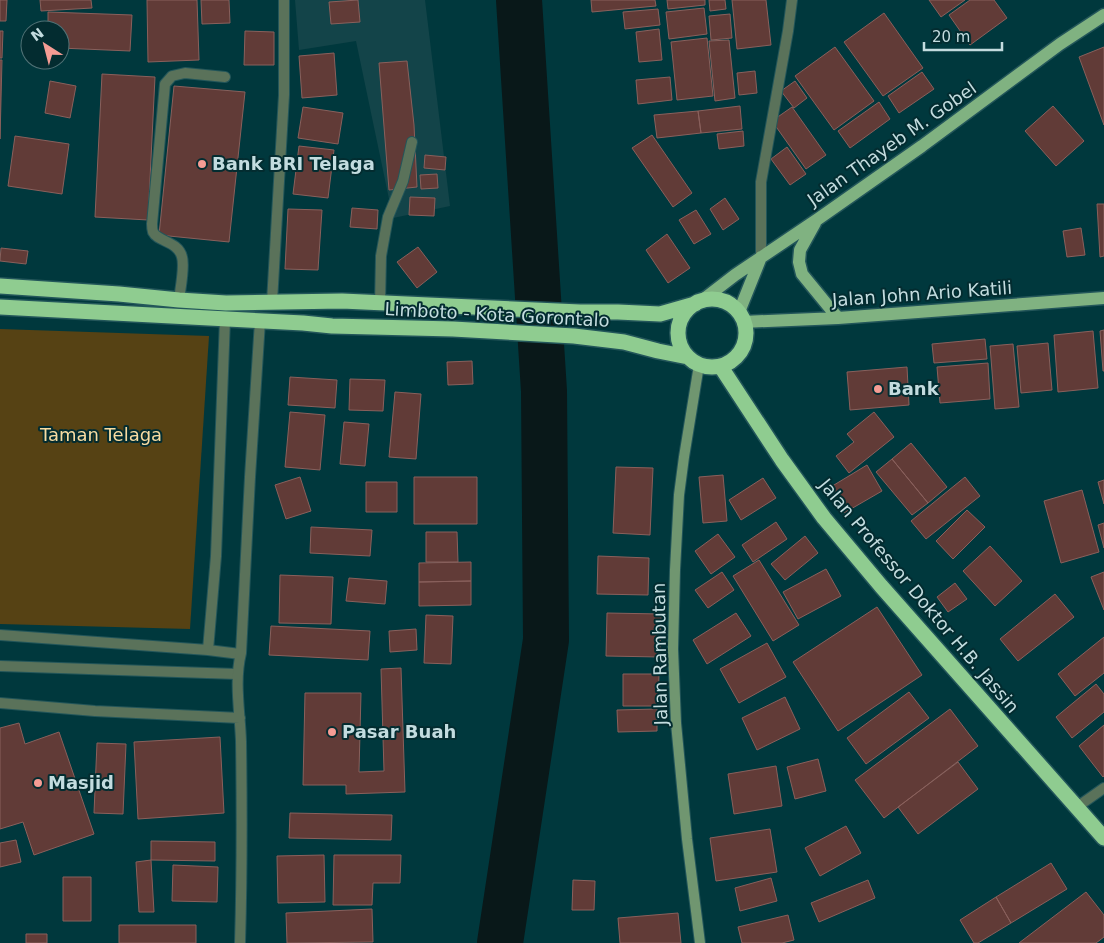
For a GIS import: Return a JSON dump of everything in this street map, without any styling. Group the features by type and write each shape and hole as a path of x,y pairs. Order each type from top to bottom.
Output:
{"highway":[{"path":"0,286 226,303 342,301 660,314 711,299 722,300 732,305 741,317 746,335 745,346 741,353 721,367 707,367 694,361 679,342 678,331 681,320 687,311 698,303"},
{"name":"Limboto - Kota Gorontalo","path":"0,307 332,326 574,336 624,342 694,361"},
{"name":"Jalan Professor Doktor H.B. Jassin","path":"721,367 782,460 824,518 881,586 1104,838"}],"main road":[{"name":"Jalan Thayeb M. Gobel","path":"698,303 734,275 922,146 1060,44 1104,15"},
{"path":"818,219 800,250 799,262 802,274 838,318"},
{"path":"741,317 761,257"},
{"name":"Jalan John Ario Katili","path":"741,317 838,318 1104,298"}],"street":[{"path":"272,302 284,95 284,0"},
{"path":"761,257 761,182 792,0"},
{"path":"180,300 182,256 171,243 153,233 152,224 165,84 172,76 185,73 225,77"},
{"path":"380,304 381,256 388,217 402,181 412,142"},
{"path":"208,650 216,556 225,319"},
{"path":"240,943 242,861 240,718 237,674 240,654 260,321"},
{"name":"Jalan Rambutan","path":"694,361 680,495 672,649 676,723 687,839 700,943"},
{"path":"0,635 240,654"},
{"path":"0,666 237,674"},
{"path":"0,703 95,711 240,718"},
{"path":"1077,807 1104,788"}],"shaded area":[{"path":"295,0 425,0 450,206 393,218 356,41 299,50"}],"green space":[{"name":"Taman Telaga","path":"0,329 209,336 190,629 0,624"}],"building":[{"path":"0,0 7,0 6,21 0,21"},
{"path":"40,0 91,0 92,8 41,11"},
{"path":"147,0 197,0 199,60 148,62"},
{"path":"201,0 229,0 230,23 202,24"},
{"path":"358,0 360,22 331,24 329,2"},
{"path":"591,0 655,0 656,6 592,12"},
{"path":"667,0 705,0 705,5 668,9"},
{"path":"709,0 725,0 726,9 710,11"},
{"path":"732,0 766,0 771,45 737,49"},
{"path":"929,0 965,0 941,17"},
{"path":"970,0 994,0 1007,18 970,45 949,15"},
{"path":"704,8 707,34 669,39 666,12"},
{"path":"658,9 660,25 625,29 623,12"},
{"path":"48,12 132,15 130,51 70,48 70,20 48,20"},
{"path":"884,13 923,68 883,96 844,42"},
{"path":"730,14 732,38 711,40 709,16"},
{"path":"659,29 662,60 639,62 636,32"},
{"path":"0,31 3,31 2,58 0,58"},
{"path":"245,31 274,32 274,65 244,65"},
{"path":"707,38 713,96 677,100 671,42"},
{"path":"729,40 735,98 715,101 709,41"},
{"path":"835,47 874,101 834,130 795,76"},
{"path":"1104,47 1104,125 1079,57"},
{"path":"334,53 337,95 302,98 299,56"},
{"path":"0,60 2,60 0,139"},
{"path":"407,61 414,125 417,187 389,190 379,63"},
{"path":"755,71 757,93 739,95 737,73"},
{"path":"922,72 934,89 899,113 888,96"},
{"path":"102,74 155,77 148,220 95,217"},
{"path":"670,77 672,100 638,104 636,80"},
{"path":"50,81 76,86 70,118 45,113"},
{"path":"795,81 807,98 794,108 781,91"},
{"name":"Bank BRI Telaga","path":"174,86 245,92 229,242 159,235"},
{"path":"879,102 890,119 850,148 838,131"},
{"path":"740,106 742,129 701,133 698,111"},
{"path":"1053,106 1084,141 1056,166 1025,131"},
{"path":"303,107 343,113 338,144 298,138"},
{"path":"792,107 826,155 806,169 772,121"},
{"path":"698,111 701,133 657,138 654,115"},
{"path":"743,131 744,146 719,149 717,134"},
{"path":"652,135 692,193 673,207 632,148"},
{"path":"15,136 69,144 62,194 8,186"},
{"path":"299,146 334,150 328,198 293,194"},
{"path":"787,147 806,174 790,185 771,159"},
{"path":"425,155 446,157 445,170 424,168"},
{"path":"437,174 438,188 421,189 420,175"},
{"path":"410,197 435,198 434,216 409,215"},
{"path":"725,198 739,219 723,230 710,209"},
{"path":"1097,204 1104,204 1104,256 1100,257"},
{"path":"352,208 378,210 377,229 350,227"},
{"path":"288,209 322,210 318,270 285,269"},
{"path":"696,210 711,234 694,244 679,220"},
{"path":"1081,228 1085,255 1067,257 1063,231"},
{"path":"667,234 690,268 668,283 646,250"},
{"path":"418,247 437,272 417,288 397,262"},
{"path":"1,248 28,251 26,264 0,261"},
{"path":"1104,330 1104,371 1103,371 1100,331"},
{"path":"1093,331 1098,388 1058,392 1054,335"},
{"path":"985,339 987,359 934,363 932,344"},
{"path":"1048,343 1052,390 1021,393 1017,346"},
{"path":"1013,344 1019,407 995,409 990,346"},
{"path":"472,361 473,384 448,385 447,362"},
{"path":"988,363 990,399 940,403 937,367"},
{"name":"Bank","path":"907,367 909,405 850,410 847,372"},
{"path":"290,377 337,380 335,408 288,405"},
{"path":"350,379 385,380 383,411 349,410"},
{"path":"395,392 421,394 416,459 389,457"},
{"path":"290,412 325,415 320,470 285,467"},
{"path":"874,412 894,437 849,473 836,456 854,442 847,434"},
{"path":"344,422 369,424 365,466 340,464"},
{"path":"911,443 947,487 928,503 892,459"},
{"path":"892,459 928,503 912,515 876,472"},
{"path":"867,465 882,491 844,513 829,488"},
{"path":"616,467 653,468 650,535 613,533"},
{"path":"723,475 727,521 703,523 699,477"},
{"path":"300,477 311,511 286,519 275,485"},
{"path":"414,477 477,477 477,524 414,524"},
{"path":"965,477 980,496 926,539 911,521"},
{"path":"763,478 776,498 741,520 729,500"},
{"path":"1104,480 1104,504 1098,482"},
{"path":"366,482 397,482 397,512 366,512"},
{"path":"1082,490 1099,552 1061,563 1044,501"},
{"path":"967,510 985,527 953,559 936,541"},
{"path":"776,522 787,539 753,562 742,545"},
{"path":"1104,523 1104,548 1098,525"},
{"path":"311,527 372,530 370,556 310,553"},
{"path":"426,532 457,532 458,562 426,562"},
{"path":"718,534 735,557 711,574 695,551"},
{"path":"805,536 818,553 785,580 771,564"},
{"path":"990,546 1022,581 995,606 963,571"},
{"path":"598,556 649,558 648,595 597,594"},
{"path":"759,560 799,625 773,641 733,576"},
{"path":"471,562 471,581 419,582 419,563"},
{"path":"826,569 841,596 798,619 783,592"},
{"path":"722,572 734,590 708,608 695,590"},
{"path":"1104,572 1104,610 1091,577"},
{"path":"280,575 333,577 331,624 279,623"},
{"path":"349,578 387,581 385,604 346,601"},
{"path":"471,581 471,605 419,606 419,582"},
{"path":"955,583 967,599 948,612 937,597"},
{"path":"1055,594 1074,617 1018,661 1000,639"},
{"path":"877,607 922,675 838,731 793,662"},
{"path":"607,613 661,614 660,657 606,656"},
{"path":"736,613 751,636 707,664 693,640"},
{"path":"426,615 453,616 451,664 424,663"},
{"path":"271,626 370,631 368,660 269,655"},
{"path":"416,629 417,650 390,652 389,631"},
{"path":"1104,637 1104,673 1075,696 1058,674"},
{"path":"767,643 786,677 739,703 720,669"},
{"name":"Pasar Buah","path":"401,668 405,792 346,794 346,785 303,785 305,693 361,693 359,772 384,771 381,669"},
{"path":"623,674 659,674 658,706 623,706"},
{"path":"1096,684 1104,694 1104,712 1072,738 1056,717"},
{"path":"909,692 929,718 866,764 847,738"},
{"path":"785,697 800,729 757,750 742,718"},
{"path":"657,709 657,731 618,732 617,710"},
{"path":"950,709 978,746 884,818 855,780"},
{"name":"Masjid","path":"19,723 25,744 59,732 94,834 34,855 23,822 0,829 0,728"},
{"path":"1104,725 1104,776 1103,777 1079,746"},
{"path":"220,737 224,813 138,819 134,742"},
{"path":"97,743 126,744 123,814 94,813"},
{"path":"818,759 826,791 795,799 787,767"},
{"path":"958,762 978,789 918,834 898,807"},
{"path":"776,766 782,806 734,814 728,774"},
{"path":"290,813 392,815 391,840 289,838"},
{"path":"846,826 861,853 820,876 805,848"},
{"path":"770,829 777,872 716,881 710,838"},
{"path":"16,840 21,862 0,867 0,843"},
{"path":"151,841 215,842 215,861 151,860"},
{"path":"324,855 325,902 278,903 277,856"},
{"path":"334,855 401,855 400,883 373,883 372,905 333,905"},
{"path":"151,860 154,912 139,912 136,862"},
{"path":"1051,863 1067,889 1011,923 996,897"},
{"path":"173,865 218,867 217,902 172,901"},
{"path":"63,877 91,877 91,921 63,921"},
{"path":"771,878 777,901 740,911 735,888"},
{"path":"573,880 595,881 594,910 572,910"},
{"path":"868,880 875,898 819,922 811,903"},
{"path":"1086,892 1104,915 1104,937 1096,943 1019,943"},
{"path":"996,897 1011,923 978,943 974,943 960,920"},
{"path":"372,909 373,942 287,943 286,913"},
{"path":"678,913 681,943 620,943 618,918"},
{"path":"788,915 794,940 782,943 742,943 738,927"},
{"path":"119,925 196,925 196,943 119,943"},
{"path":"26,934 47,934 47,943 26,943"}],"waterway":[{"path":"500,943 546,640 544,391 519,0"}],"place":[{"name":"Bank BRI Telaga","path":"202,164"},
{"name":"Bank","path":"878,389"},
{"name":"Pasar Buah","path":"332,732"},
{"name":"Masjid","path":"38,783"}]}
